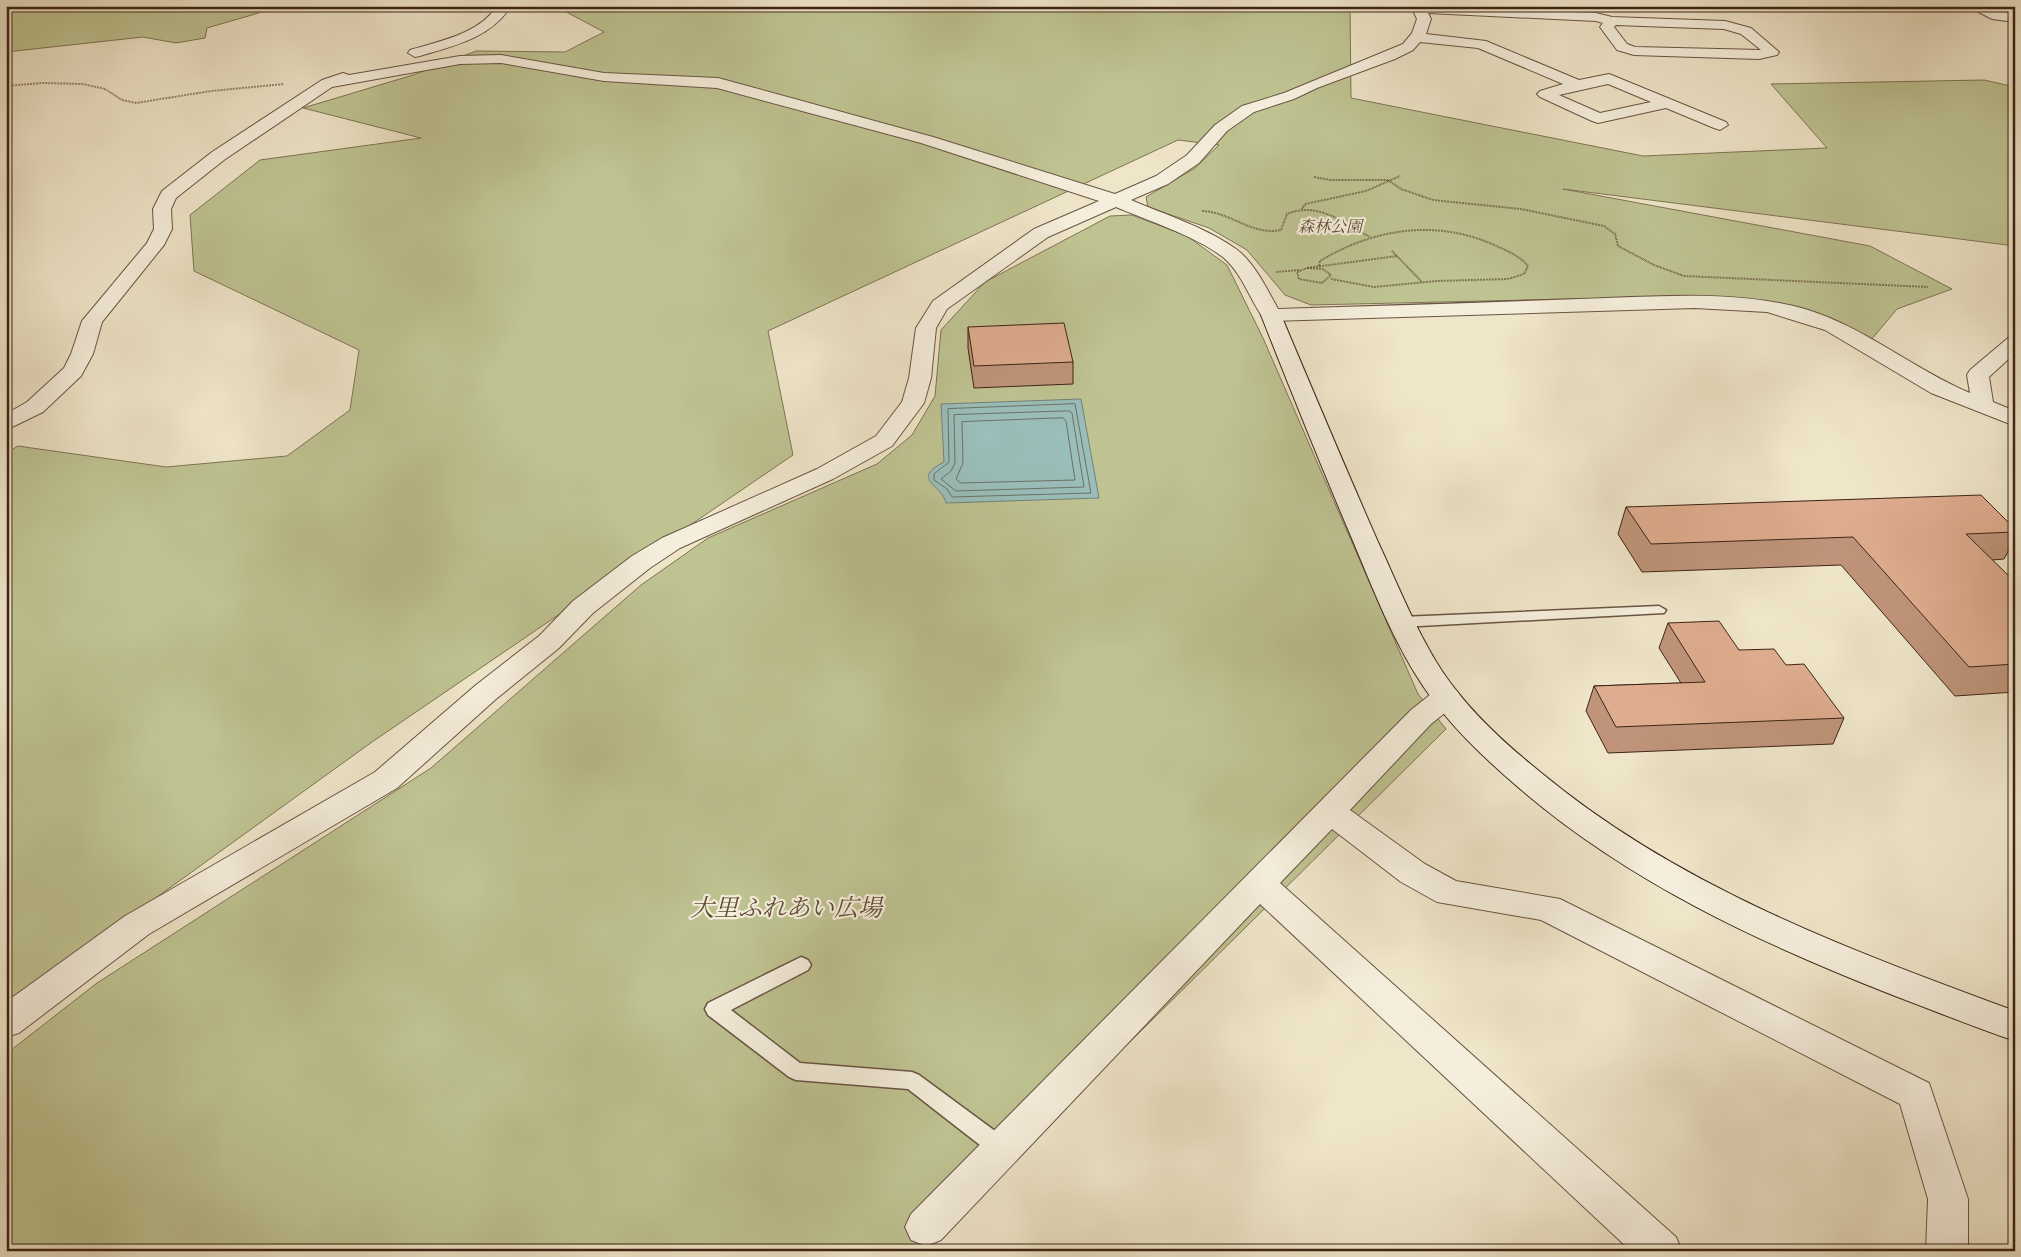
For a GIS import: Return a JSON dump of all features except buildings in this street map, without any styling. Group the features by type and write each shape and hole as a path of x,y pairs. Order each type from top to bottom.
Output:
{"street":[{"path":"6,423 35,407 73,371 82,354 92,322 155,245 163,229 162,210 168,195 218,156 327,83 477,31 501,14 504,6"},
{"path":"1974,6 1997,16 2015,18"},
{"path":"6,1022 137,925 386,780 486,692 549,642 583,607 641,562 671,543 732,514 825,474 884,441 913,403 920,378 926,328 940,305 1041,233 1118,201 1162,180 1193,158 1221,128 1248,109 1289,96 1408,47 1417,36 1424,20 1419,8 1596,17 1612,21 1726,25 1746,31 1772,52 1759,56 1634,51 1622,47 1607,27 1612,21"},
{"path":"1417,36 1481,44 1577,85"},
{"path":"327,83 460,60 480,59 501,59 604,77 718,83 927,140 1118,201 1201,236 1230,254 1249,276 1271,315 1401,622 1446,697 1484,739 1522,775 1575,818 1641,861 1707,899 1796,940 1888,978 2015,1026"},
{"path":"1667,103 1598,118 1545,94 1609,79 1667,103 1720,125"},
{"path":"1271,315 1695,302 1767,306 1832,326 1939,388 2015,419"},
{"path":"1983,407 1978,375 2015,342"},
{"path":"926,1228 1421,716 1446,697"},
{"path":"1330,811 1413,873 1449,893 1548,908 1916,1094 1948,1199 1947,1251"},
{"path":"1259,884 1661,1251"}],"lane":[{"path":"1401,622 1659,610"},
{"path":"801,965 715,1009 796,1071 912,1081 1003,1150"}],"path":[{"path":"6,86 86,84 106,89 124,103 136,103 210,91 327,83"},
{"path":"1302,209 1305,204 1366,191 1400,176"},
{"path":"1314,178 1330,180 1388,180 1399,190 1459,205 1519,209 1604,226 1615,234 1618,246 1684,276 1928,287"},
{"path":"1168,222 1190,213 1206,211 1231,218 1257,231 1274,233 1281,230 1287,214 1302,209 1318,212 1370,237"},
{"path":"1319,266 1320,261 1335,251 1370,237 1413,229 1458,232 1480,237 1519,258 1528,266 1524,274 1508,279 1423,282 1374,288 1331,278 1321,283 1299,279 1297,272 1319,266 1397,256"},
{"path":"1392,251 1423,282"},
{"path":"1307,268 1323,269 1331,275 1331,278"}],"green space":[{"path":"6,6 270,6 269,10 207,28 205,38 176,43 143,37 6,52"},
{"name":"森林公園","path":"555,6 1350,6 1351,98 1643,156 1827,148 1771,84 1984,80 2015,87 2015,246 1563,189 1870,246 1952,289 1897,309 1871,340 1784,305 1741,298 1700,296 1311,305 1285,295 1247,250 1209,228 1148,207 1146,197 1195,168 1219,145 1178,140 768,331 793,455 372,742 6,1006 6,453 18,446 166,467 287,456 350,410 359,350 194,271 190,215 260,160 421,138 303,108 413,75 476,51 565,52 604,32"},
{"name":"大里ふれあい広場","path":"1132,215 1187,236 1227,265 1263,338 1418,694 1446,729 944,1226 928,1251 6,1251 6,1054 97,983 431,768 641,585 708,538 877,464 912,435 935,396 941,330 985,282 1110,216"}],"water":[{"path":"1081,399 1099,498 946,503 943,496 930,482 928,478 929,473 944,462 941,404"}]}
